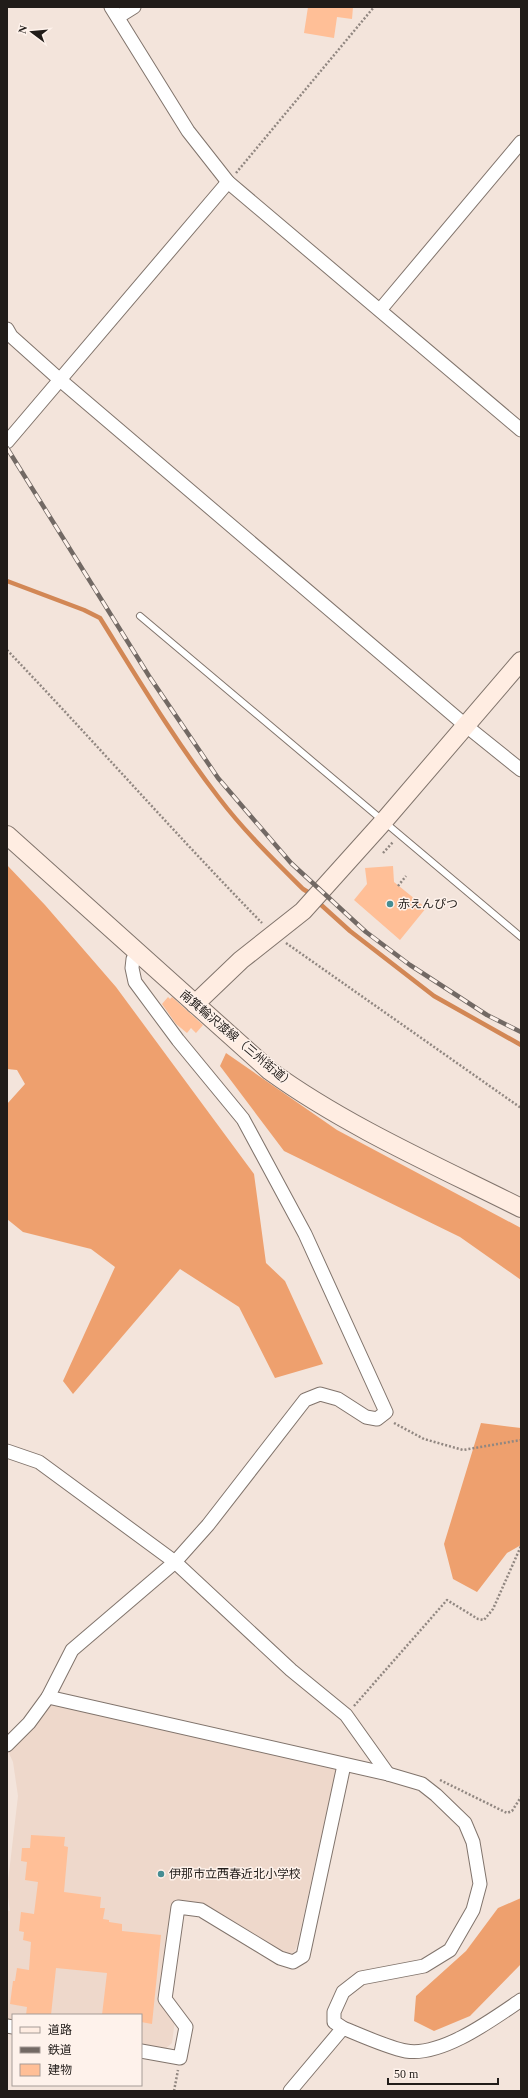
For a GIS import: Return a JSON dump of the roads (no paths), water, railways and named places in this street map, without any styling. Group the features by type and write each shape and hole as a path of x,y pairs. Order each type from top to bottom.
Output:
{"main road":[{"path":"195,1004 241,960 303,911 383,822 521,661"},
{"name":"南箕輪沢渡線（三州街道）","path":"7,835 270,1071 299,1092 385,1139 521,1208"}],"street":[{"path":"134,7 114,12 188,130 228,182 521,430"},
{"path":"380,310 521,142"},
{"path":"7,442 228,182"},
{"path":"7,330 11,336 59,379 465,725 521,770"},
{"path":"7,1745 29,1723 48,1697 72,1650 175,1562 208,1525 305,1400 320,1394 338,1399 366,1417 377,1419 386,1412 305,1234 243,1119 178,1040 134,982 132,968 133,959 137,953"},
{"path":"7,1451 39,1462 175,1562 291,1670 346,1715 388,1774"},
{"path":"48,1697 388,1774 422,1784 436,1795 465,1823 473,1842 480,1884 473,1910 450,1950 424,1966 361,1978 343,1992 334,2012 334,2022 343,2028 406,2051 422,2052 451,2043 484,2025 521,2000"},
{"path":"142,2051 180,2058 186,2027 165,1999 178,1907 200,1910 280,1958 293,1962 303,1956 344,1765"},
{"path":"290,2091 343,2028"}],"lane":[{"path":"140,616 521,937"}],"waterway":[{"path":"7,581 84,610 100,618 172,732 219,798 260,845 303,889 311,894"},
{"path":"319,903 350,931 434,996 521,1045"}],"railway":[{"path":"7,448 149,676 218,778 291,863 366,932 410,965 487,1015 521,1032"}],"place":[{"name":"赤えんぴつ","path":"390,904"},
{"name":"伊那市立西春近北小学校","path":"161,1874"}]}
